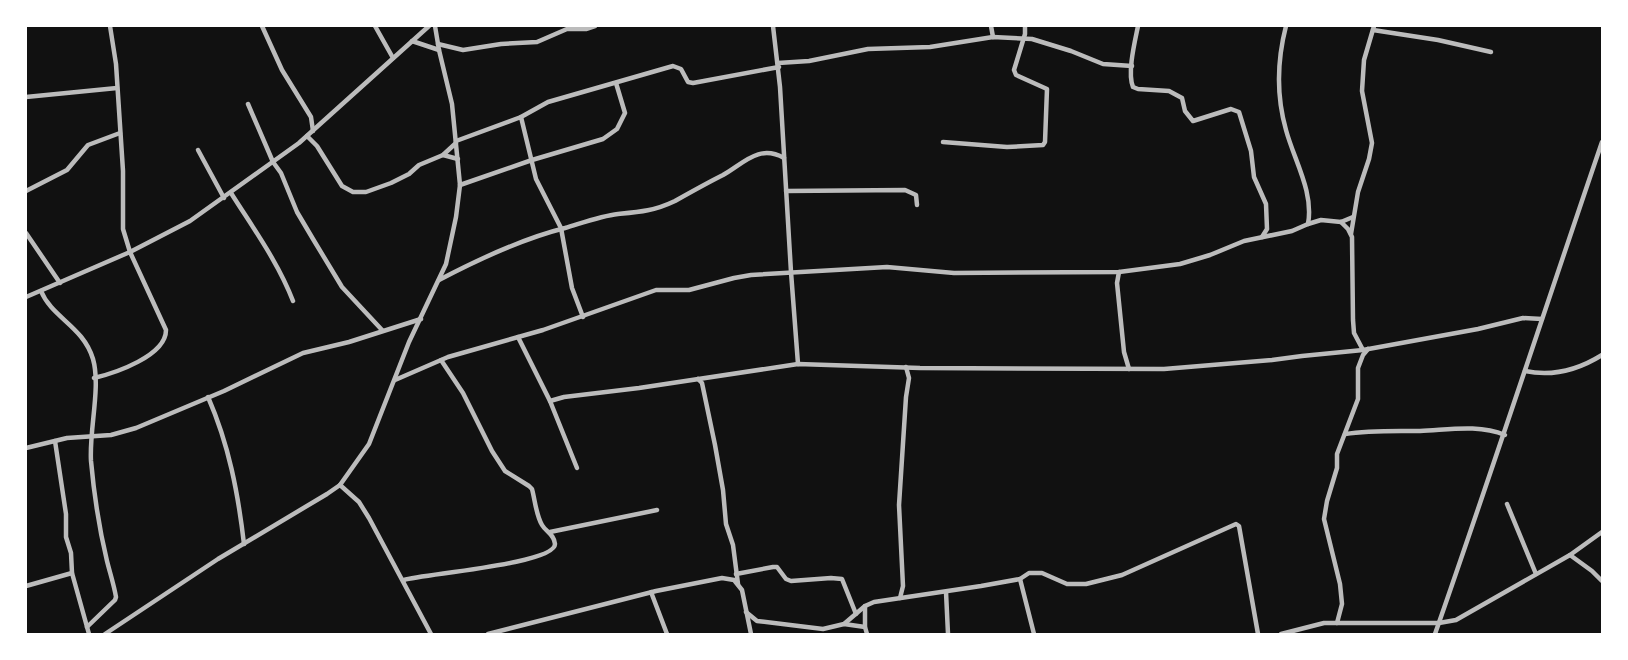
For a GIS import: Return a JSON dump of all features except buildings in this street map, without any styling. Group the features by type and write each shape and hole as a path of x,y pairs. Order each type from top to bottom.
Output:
{"street":[{"path":"94,378 112,374 139,361 162,344 166,336 166,330 130,252 123,229 123,171 110,26"},
{"path":"262,26 282,70 311,117 314,130"},
{"path":"375,26 393,58"},
{"path":"26,297 130,252 190,221 308,136 429,26"},
{"path":"105,634 340,485 369,444 409,342 446,264 456,217 460,185 452,104 435,26"},
{"path":"412,41 463,50 501,44 537,42 567,29 586,29 595,26"},
{"path":"773,26 778,65 798,364"},
{"path":"992,26 993,37"},
{"path":"1138,26 1132,66 1133,87 1175,93 1182,98 1185,111 1193,121 1231,109 1239,112 1251,151 1254,177 1266,204 1267,229 1272,236"},
{"path":"1286,26 1278,83 1285,128 1304,183 1308,224"},
{"path":"1025,28 1032,39"},
{"path":"943,142 1007,147 1043,145 1047,89 1016,75 1014,70 1025,28"},
{"path":"1366,350 1354,333 1351,234 1358,192 1372,143 1362,91 1364,60 1373,28 1491,52"},
{"path":"308,136 317,146 342,186 353,192 366,192 409,174 419,165 443,154 456,142 521,117 548,102 673,66 681,69 688,82 693,83 874,48 930,47 993,37 1032,39 1071,51 1102,64 1132,66"},
{"path":"460,185 603,139 617,129 625,113 616,83"},
{"path":"26,97 117,88"},
{"path":"248,104 297,212 342,287 382,330"},
{"path":"311,117 326,119"},
{"path":"521,117 536,179 561,228 572,288 583,317"},
{"path":"26,191 67,170 88,145 120,133"},
{"path":"1435,634 1505,435 1602,142"},
{"path":"776,154 784,147"},
{"path":"198,150 224,198"},
{"path":"439,280 505,249 561,228 617,214 642,213 674,201 749,157 767,153 784,158"},
{"path":"443,154 458,159"},
{"path":"786,191 905,190 916,195 917,205"},
{"path":"231,192 286,283 292,301"},
{"path":"1309,216 1318,221"},
{"path":"395,380 470,350 583,317 656,290 689,290 734,278 791,272 887,267 954,273 1119,272 1180,264 1244,241 1292,231 1318,221 1341,222 1353,217"},
{"path":"1341,222 1351,234"},
{"path":"1262,237 1267,229"},
{"path":"26,233 60,283"},
{"path":"1119,272 1117,283 1124,352 1129,369"},
{"path":"1108,273 1117,283"},
{"path":"41,291 45,301 82,337 93,360 91,459 98,517 116,597 87,627"},
{"path":"550,401 564,397 700,381 798,364 1164,369 1366,350 1523,318 1542,319"},
{"path":"26,448 91,435 111,435 136,428 303,353 349,342 421,319"},
{"path":"518,337 550,401 577,468"},
{"path":"1337,623 1342,604 1340,584 1324,519 1337,468 1337,454 1358,399 1358,368 1366,350"},
{"path":"1525,371 1563,372 1580,367 1602,356"},
{"path":"404,580 477,570 550,552 555,543 550,532 541,524 532,489 505,471 492,451 463,393 441,360"},
{"path":"900,598 903,586 900,505 909,378 906,367"},
{"path":"700,381 721,479 726,524 733,545 735,571 751,634"},
{"path":"208,397 229,452 240,503 244,544"},
{"path":"1345,434 1363,431 1459,429 1494,431 1505,435"},
{"path":"55,441 72,573 89,634"},
{"path":"340,485 359,502 404,580 431,634"},
{"path":"1507,504 1536,574"},
{"path":"550,532 657,510"},
{"path":"844,624 865,606 874,602 1020,579 1029,573 1042,573 1067,584 1086,584 1122,575 1236,524 1239,526 1243,544 1258,634"},
{"path":"1281,634 1311,625 1439,623 1456,620 1570,555 1602,532"},
{"path":"1570,555 1602,581"},
{"path":"490,634 651,592 728,578 735,571 773,567 777,567 786,579 791,581 842,579 856,614"},
{"path":"26,586 72,573"},
{"path":"728,578 738,584"},
{"path":"1020,579 1034,634"},
{"path":"903,586 912,596"},
{"path":"651,592 667,634"},
{"path":"946,592 948,634"},
{"path":"865,606 867,634"},
{"path":"747,612 757,621 778,622 813,629 844,624 865,627"},
{"path":"750,627 757,621"}]}
